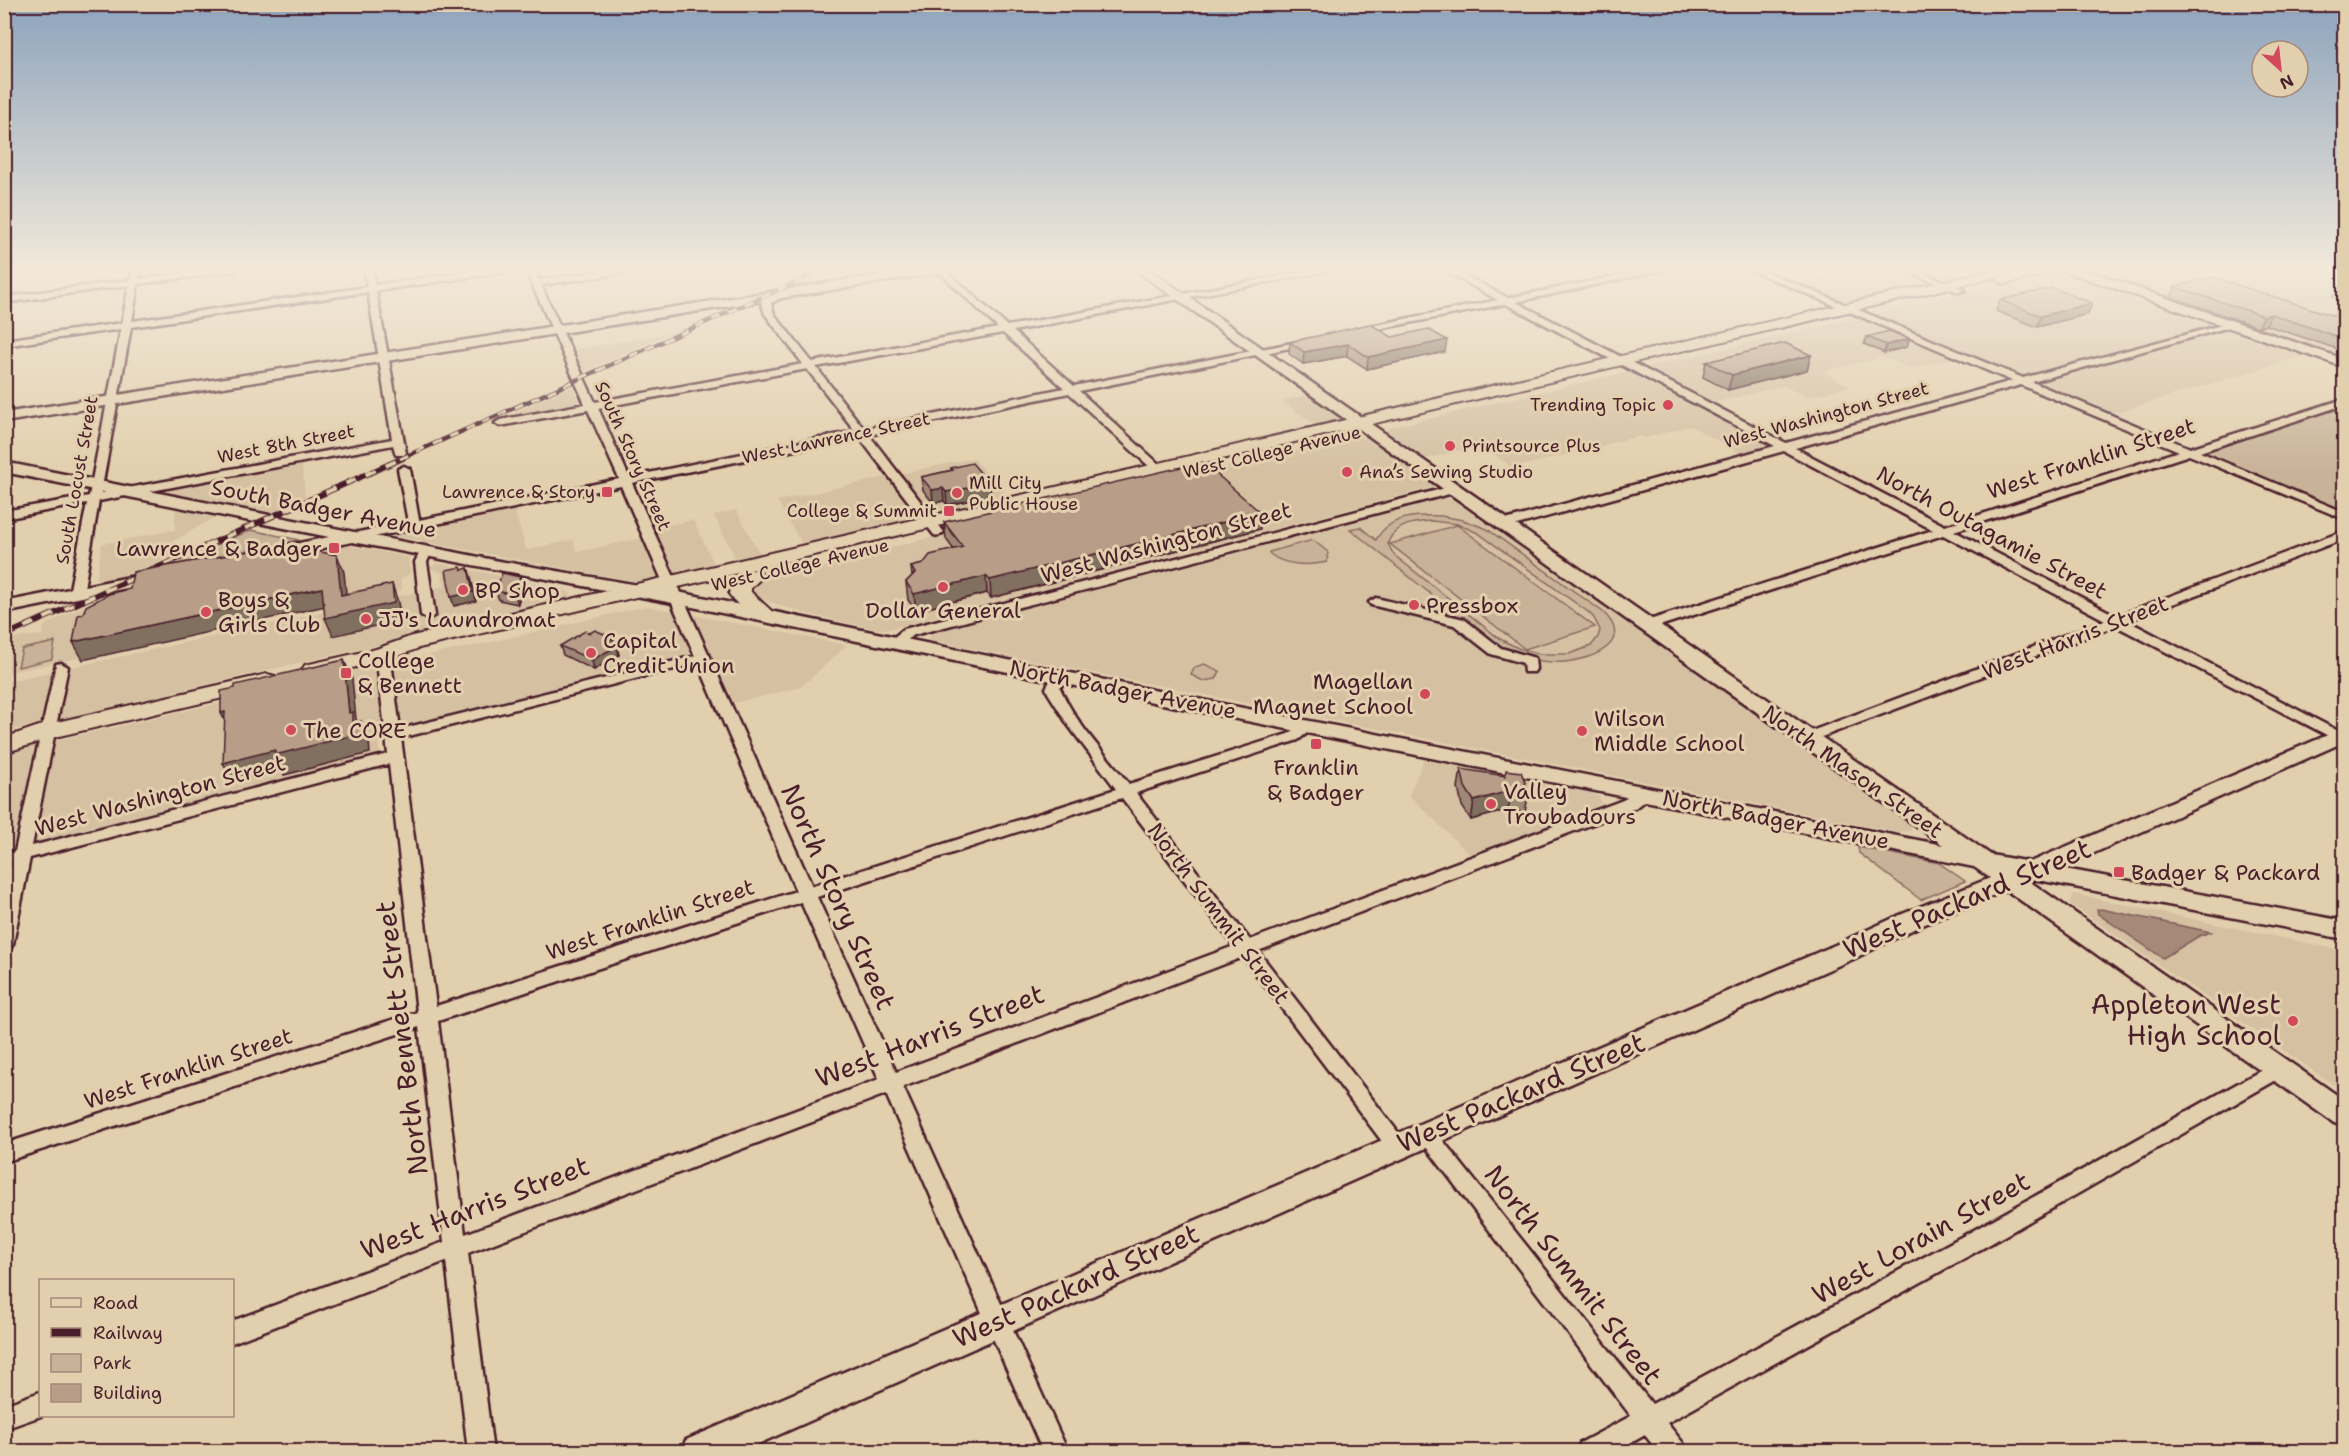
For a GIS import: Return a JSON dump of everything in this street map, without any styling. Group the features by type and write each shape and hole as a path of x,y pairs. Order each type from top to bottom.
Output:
{"main road":[{"path":"4,418 521,336"},
{"name":"North Mason Street","path":"1236,336 2344,1115"},
{"name":"West College Avenue","path":"383,654 417,652 486,639 1162,472 1745,336"},
{"path":"2265,336 2344,363"},
{"name":"South Badger Avenue","path":"4,467 94,492 128,492 636,590 673,592"},
{"name":"West College Avenue","path":"673,592 753,576 934,527"},
{"name":"West Lawrence Street","path":"243,559 354,537"},
{"path":"4,608 176,573"},
{"path":"753,576 741,586 741,594 766,616"},
{"name":"West College Avenue","path":"4,746 48,731 383,654 412,643 636,590"},
{"name":"North Badger Avenue","path":"673,592 766,616 1059,677 1982,861 2034,869 2344,930"},
{"name":"West College Avenue","path":"4,736 48,731"},
{"name":"West Packard Street","path":"698,1452 2007,879 2342,737"}],"street":[{"path":"4,343 52,336"},
{"name":"South Locust Street","path":"76,594 125,336"},
{"path":"380,336 384,358"},
{"name":"South Story Street","path":"561,336 673,592"},
{"path":"786,336 934,527"},
{"path":"500,423 967,336"},
{"path":"1013,336 1162,472"},
{"name":"North Outagamie Street","path":"1575,336 2342,737"},
{"path":"1912,336 2344,516"},
{"name":"West Washington Street","path":"1502,525 2187,336"},
{"name":"West Lawrence Street","path":"354,537 1315,340"},
{"name":"West 8th Street","path":"128,492 399,447 384,358"},
{"name":"West Franklin Street","path":"1646,626 2344,402"},
{"path":"404,469 414,524"},
{"name":"West Washington Street","path":"894,643 909,632 1453,490"},
{"path":"4,514 94,492"},
{"name":"West Harris Street","path":"1806,738 2344,535"},
{"path":"426,551 421,562 428,615"},
{"name":"North Story Street","path":"673,592 1056,1452"},
{"path":"1376,602 1459,622 1496,651 1530,661 1529,669"},
{"name":"North Bennett Street","path":"383,654 454,1248 481,1452"},
{"path":"393,735 703,658"},
{"path":"4,944 61,667"},
{"name":"North Summit Street","path":"1059,677 1053,688 1060,702 1397,1146"},
{"name":"West Franklin Street","path":"4,1153 1293,737 1308,727"},
{"name":"West Washington Street","path":"4,859 396,757"},
{"name":"West Harris Street","path":"234,1331 1629,804 1646,793"},
{"name":"West Lorain Street","path":"1589,1452 1982,1237 2278,1069"},
{"name":"North Summit Street","path":"1426,1134 1674,1452"},
{"path":"4,1417 39,1404"}],"shaded area":[{"path":"653,336 663,336 583,372 573,350"},
{"path":"1779,336 1904,336 1955,358 1912,369 1883,357 1823,372 1851,386 1807,397 1784,386 1700,406 1769,444 1767,447 1742,454 1691,426 1644,438 1639,436 1513,468 1480,445 1422,460 1384,432 1392,427"},
{"path":"1922,336 2257,336 2311,354 2111,414"},
{"path":"2276,336 2344,336 2344,353 2334,356"},
{"path":"572,386 579,401 576,405 500,419"},
{"path":"1308,395 1336,415 1339,420 1318,427 1282,401"},
{"path":"1353,437 1365,438 1378,445 1434,484 1434,487 890,629 875,629 805,613 757,598 752,595 749,587 780,574 872,556 881,550 981,525"},
{"path":"973,458 1009,498 898,525 885,525 802,544 777,501"},
{"path":"302,463 305,498 272,513 235,506 172,542 170,557 125,576 96,582 102,544 175,530 175,510 197,499 168,492 171,488"},
{"name":"Wilson Middle School","path":"1446,498 1453,499 1905,819 1911,826 1910,831 1898,832 928,640 931,633"},
{"path":"514,509 526,550 573,540 577,552 657,535 654,528 693,520 714,564 633,581 393,536 397,533"},
{"path":"736,510 760,554 736,559 714,515"},
{"path":"346,545 408,557 410,573 400,580 402,590 82,660 83,657 5,673 4,643 14,638 42,635 45,625 112,592"},
{"path":"437,563 564,589 571,594 566,600 431,634 5,732 4,682 445,586 442,573 429,568"},
{"path":"647,606 847,645 801,687 734,703 711,653 379,737 379,752 371,758 5,852 5,752 331,678 358,669 474,646"},
{"path":"1424,760 1591,793 1599,797 1602,803 1593,809 1470,855 1409,795"},
{"name":"Appleton West High School","path":"2074,894 2344,951 2344,1092 2069,903"},
{"path":"2097,910 2211,932 2199,936 2163,958 2098,914"}],"green space":[{"path":"2344,407 2344,511 2203,452"},
{"path":"1431,516 1463,520 1487,529 1603,612 1613,625 1614,635 1610,644 1600,652 1575,661 1534,660 1511,652 1489,641 1350,529 1360,527 1376,540 1381,532 1395,522 1412,517","holes":["1432,521 1457,524 1478,533 1588,612 1600,630 1591,646 1569,654 1539,654 1518,648 1500,639 1394,555 1388,544 1392,535 1407,525"]},
{"path":"1457,525 1595,627 1525,649 1390,544"},
{"path":"251,530 299,540 164,567"},
{"path":"1313,540 1328,552 1327,562 1290,563 1276,558 1269,552"},
{"path":"55,642 52,659 18,667 22,649"},
{"path":"1204,664 1220,671 1216,679 1203,681 1191,675 1195,667"},
{"path":"1858,847 1939,863 1965,881 1921,900 1859,853"}],"building":[{"path":"1317,336 1440,336 1447,340 1368,357 1348,344 1304,352 1290,342"},
{"path":"1901,336 1909,339 1886,345 1867,337"},
{"path":"1785,343 1811,355 1732,375 1706,362"},
{"path":"1203,462 1261,513 990,580 986,576 914,594 906,582 915,573 911,567 923,564 930,555 963,547 944,522"},
{"path":"972,463 990,484 946,492 943,488 932,490 921,477 953,470 951,468"},
{"path":"272,547 301,553 314,551 337,555 341,595 392,584 394,603 325,618 322,588 73,642 78,615 83,614 86,606 109,594 130,589 133,572"},
{"name":"BP Shop","path":"461,567 462,570 468,568 473,592 451,597 446,570"},
{"path":"502,573 520,577 515,595 496,591"},
{"path":"595,630 613,638 607,642 617,646 592,660 560,646 585,631 590,633"},
{"name":"The CORE","path":"344,660 349,713 353,712 353,723 361,721 362,733 275,755 275,750 223,763 225,712 221,713 221,691 235,688 235,685"},
{"path":"1461,769 1505,776 1506,770 1521,772 1529,792 1515,793 1512,790 1474,801 1465,787"}],"railway":[{"path":"400,459 675,336"},
{"path":"4,636 403,458"}],"place":[{"name":"Trending Topic","path":"1668,405"},
{"name":"Printsource Plus","path":"1450,446"},
{"name":"Ana’s Sewing Studio","path":"1347,472"},
{"name":"Lawrence & Story","path":"607,492"},
{"name":"Mill City Public House","path":"957,493"},
{"name":"College & Summit","path":"949,511"},
{"name":"Lawrence & Badger","path":"334,548"},
{"name":"Dollar General","path":"943,587"},
{"name":"BP Shop","path":"463,590"},
{"name":"Pressbox","path":"1414,605"},
{"name":"Boys & Girls Club","path":"206,612"},
{"name":"JJ's Laundromat","path":"366,619"},
{"name":"Capital Credit Union","path":"591,653"},
{"name":"College & Bennett","path":"346,673"},
{"name":"Magellan Magnet School","path":"1425,694"},
{"name":"The CORE","path":"291,730"},
{"name":"Wilson Middle School","path":"1582,731"},
{"name":"Franklin & Badger","path":"1316,744"},
{"name":"Valley Troubadours","path":"1491,804"},
{"name":"Badger & Packard","path":"2119,872"},
{"name":"Appleton West High School","path":"2293,1021"}]}
